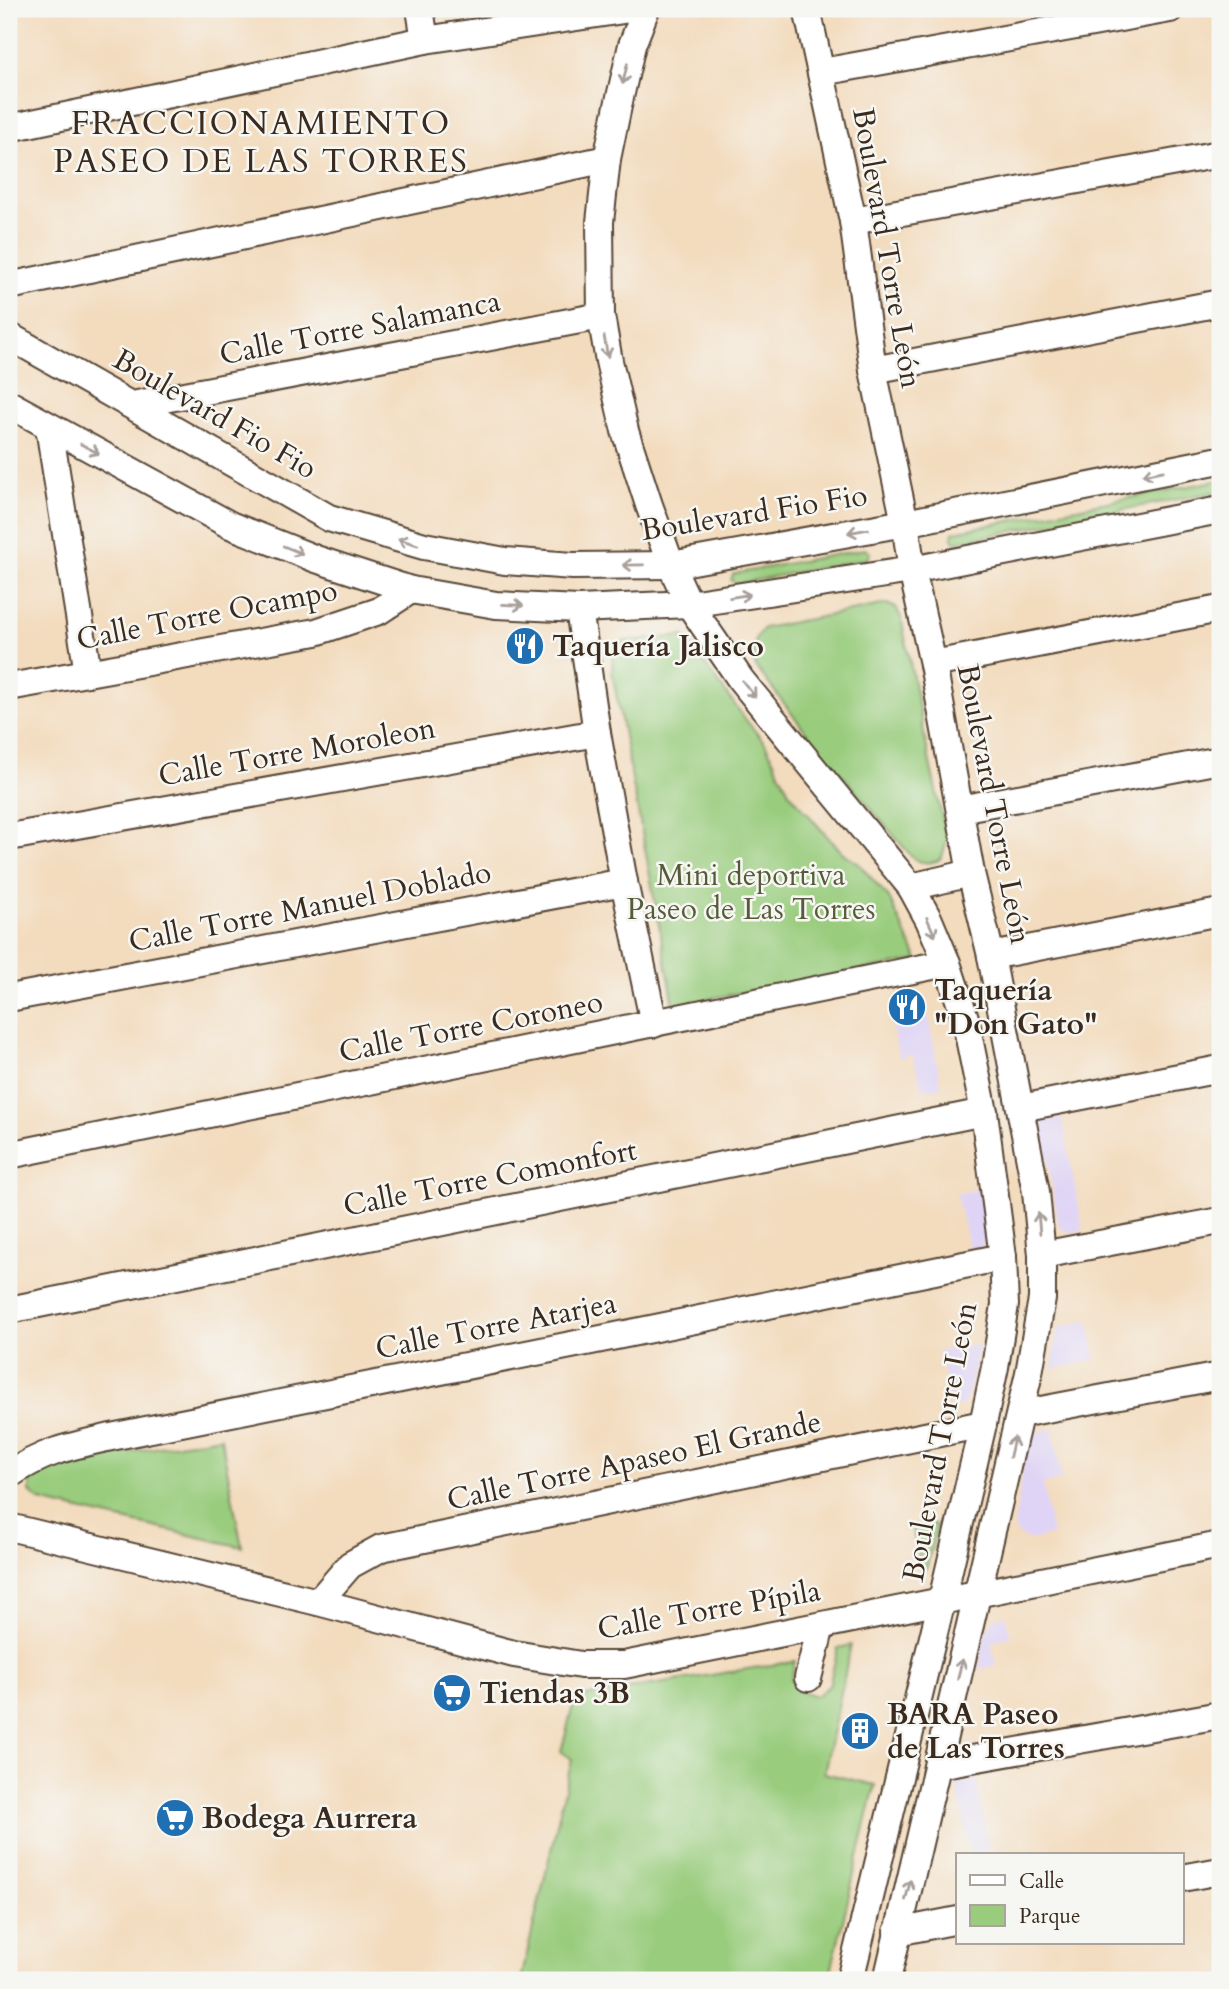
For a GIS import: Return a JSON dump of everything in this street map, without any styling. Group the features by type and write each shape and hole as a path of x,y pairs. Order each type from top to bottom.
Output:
{"street":[{"path":"420,9 425,40"},
{"path":"9,128 425,40 630,9"},
{"name":"Boulevard Torre León","path":"646,9 632,45 607,159 600,222 601,316 625,431 671,565 689,604 741,680 911,887 929,920 965,1018 984,1112 1003,1257 1004,1305 983,1424 850,1980"},
{"name":"Boulevard Torre León","path":"807,9 853,221 873,370 933,664 971,873 991,956 1021,1108 1036,1192 1042,1255 1042,1299 1020,1414 887,1980"},
{"path":"822,72 1170,9"},
{"path":"853,221 1220,154"},
{"path":"9,286 607,159"},
{"path":"873,370 1220,303"},
{"name":"Calle Torre Salamanca","path":"132,405 601,316"},
{"name":"Boulevard Fio Fio","path":"9,336 329,518 412,543 505,561 573,566 671,565 905,523 1220,460"},
{"path":"9,404 230,525 316,559 411,590 496,605 579,609 689,604 912,570 1220,510"},
{"path":"49,427 88,673"},
{"name":"Calle Torre Ocampo","path":"9,687 316,632 379,611 411,590"},
{"path":"579,609 597,733 624,882 654,1024"},
{"path":"933,664 1220,610"},
{"name":"Calle Torre Moroleon","path":"9,837 597,733"},
{"path":"960,809 1220,760"},
{"path":"911,887 971,873"},
{"name":"Calle Torre Manuel Doblado","path":"9,998 624,882"},
{"path":"991,956 1220,912"},
{"name":"Calle Torre Coroneo","path":"9,1155 947,963"},
{"path":"1021,1108 1220,1069"},
{"name":"Calle Torre Comonfort","path":"9,1310 984,1112"},
{"path":"1042,1255 1220,1221"},
{"name":"Calle Torre Atarjea","path":"9,1475 29,1461 50,1452 138,1431 1003,1257"},
{"path":"1020,1414 1220,1376"},
{"name":"Calle Torre Apaseo El Grande","path":"318,1602 350,1565 381,1548 983,1424"},
{"name":"Calle Torre Pípila","path":"9,1527 318,1602 514,1654 581,1665 624,1665 1220,1545"},
{"path":"808,1678 821,1626"},
{"path":"938,1765 1220,1715"},
{"path":"1184,1878 1220,1871"},
{"path":"897,1932 956,1920"}],"shaded area":[{"path":"928,1014 941,1086 923,1090 912,1054 899,1058 891,1022"},
{"path":"1062,1118 1083,1230 1071,1233 1059,1227 1041,1121"},
{"path":"979,1189 987,1233 985,1242 970,1252 956,1194"},
{"path":"1089,1321 1096,1360 1052,1369 1058,1327"},
{"path":"980,1345 968,1397 963,1405 952,1407 938,1351"},
{"path":"1052,1428 1062,1478 1043,1485 1052,1535 1030,1540 1018,1535 1014,1527 1027,1444 1035,1433"},
{"path":"1006,1616 1010,1636 991,1642 997,1665 978,1669 986,1630 996,1617"},
{"path":"976,1778 989,1853 970,1853 957,1783"}],"green space":[{"path":"1220,480 1220,491 955,542 952,537 953,532"},
{"path":"865,549 870,553 867,559 735,584 731,580 733,574"},
{"path":"887,604 896,608 901,617 947,840 942,857 929,863 918,861 911,856 807,733 756,667 752,652 757,637 764,628"},
{"name":"Mini deportiva Paseo de Las Torres","path":"684,636 765,743 789,792 825,834 843,853 859,864 889,898 918,960 674,1005 612,671 613,651 624,641"},
{"path":"221,1437 242,1547 40,1501 30,1492 30,1479 39,1467"},
{"path":"935,1524 937,1526 925,1569 922,1568 912,1528"},
{"path":"851,1645 824,1773 875,1785 829,1980 521,1980 572,1759 561,1752 575,1698 795,1661 791,1680 800,1691 816,1696 829,1686 838,1648"}],"place":[{"name":"Taquería Jalisco","path":"525,646"},
{"name":"Taquería \"Don Gato\"","path":"907,1007"},
{"name":"Tiendas 3B","path":"452,1693"},
{"name":"BARA Paseo de Las Torres","path":"860,1731"},
{"name":"Bodega Aurrera","path":"175,1818"}],"district":[{"name":"FRACCIONAMIENTO PASEO DE LAS TORRES","path":"261,142"}]}
